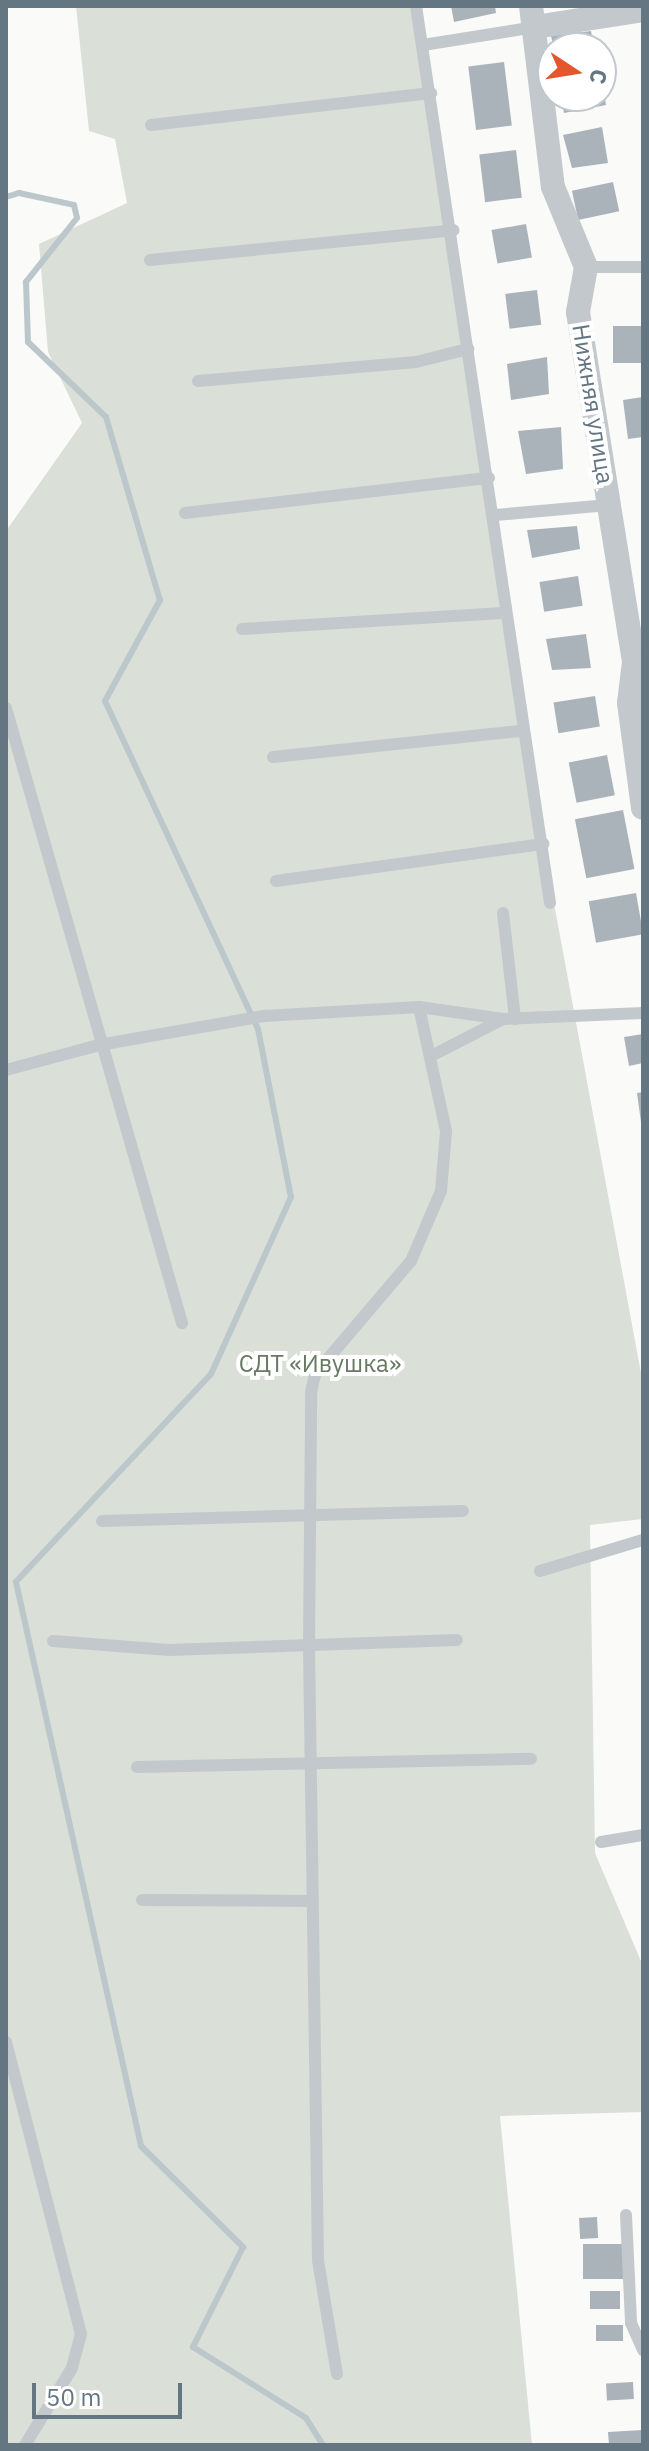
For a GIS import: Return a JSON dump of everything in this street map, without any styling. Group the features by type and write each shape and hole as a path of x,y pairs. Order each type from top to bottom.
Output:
{"street":[{"path":"586,267 550,171 533,16 643,10"},
{"name":"Нижняя улица","path":"586,267 578,312 638,663 629,703 643,808"}],"lane":[{"path":"416,6 454,230 468,349 495,515 503,613 520,731 543,844 550,903"},
{"path":"423,45 533,16"},
{"path":"151,125 431,93"},
{"path":"150,260 454,230"},
{"path":"586,267 643,267"},
{"path":"198,381 416,362 468,349"},
{"path":"185,513 489,478"},
{"path":"495,515 609,505"},
{"path":"242,629 503,613"},
{"path":"6,708 99,1045 182,1323"},
{"path":"273,757 520,731"},
{"path":"276,881 543,844"},
{"path":"503,913 509,1019"},
{"path":"337,2374 318,2260 309,1646 315,1374 411,1261 441,1191 446,1131 433,1055 419,1007"},
{"path":"6,1070 99,1045 264,1016 419,1007 509,1019 643,1013"},
{"path":"433,1055 509,1019"},
{"path":"102,1521 463,1511"},
{"path":"540,1571 643,1540"},
{"path":"53,1641 169,1650 457,1640"},
{"path":"137,1767 310,1761 531,1759"},
{"path":"601,1842 643,1835"},
{"path":"142,1900 313,1901"},
{"path":"6,2042 81,2334 72,2368 25,2445"},
{"path":"626,2215 631,2323 643,2350"}],"green space":[{"name":"СДТ «Ивушка»","path":"76,6 416,6 543,844 643,1384 643,1519 590,1525 595,1853 643,1966 643,2112 500,2116 532,2445 6,2445 6,531 82,423 48,352 39,244 127,203 115,139 89,131"}],"building":[{"path":"451,6 495,6 496,13 454,22"},
{"path":"504,62 512,126 476,130 468,66"},
{"path":"602,127 608,163 572,168 563,135"},
{"path":"516,150 522,198 485,202 479,155"},
{"path":"613,182 619,211 578,220 572,191"},
{"path":"526,224 532,257 497,264 492,230"},
{"path":"537,290 541,325 510,329 505,294"},
{"path":"613,326 643,326 643,363 613,363"},
{"path":"547,357 549,394 511,400 507,364"},
{"path":"643,397 643,437 628,439 623,400"},
{"path":"561,427 563,469 526,474 518,431"},
{"path":"577,526 580,549 532,558 527,530"},
{"path":"578,576 583,606 544,612 539,582"},
{"path":"586,634 591,668 552,670 546,639"},
{"path":"595,696 600,727 558,733 554,703"},
{"path":"607,755 615,795 577,803 569,762"},
{"path":"623,810 634,869 586,878 575,819"},
{"path":"636,893 643,934 596,943 589,901"},
{"path":"643,1034 643,1063 629,1066 624,1037"},
{"path":"643,1092 643,1121 641,1122 637,1093"},
{"path":"597,2217 598,2238 580,2239 579,2218"},
{"path":"583,2244 623,2244 623,2279 583,2279"},
{"path":"590,2291 620,2291 620,2309 590,2309"},
{"path":"596,2325 623,2325 623,2341 596,2341"},
{"path":"633,2382 634,2399 607,2400 606,2383"},
{"path":"642,2430 643,2445 609,2445 608,2432"}],"waterway":[{"path":"6,197 19,193 74,205 77,218 26,282 28,342 106,417 160,600 105,701 258,1029 291,1197 211,1374 16,1582 141,2146 243,2247 193,2347 306,2418 323,2445"}]}
